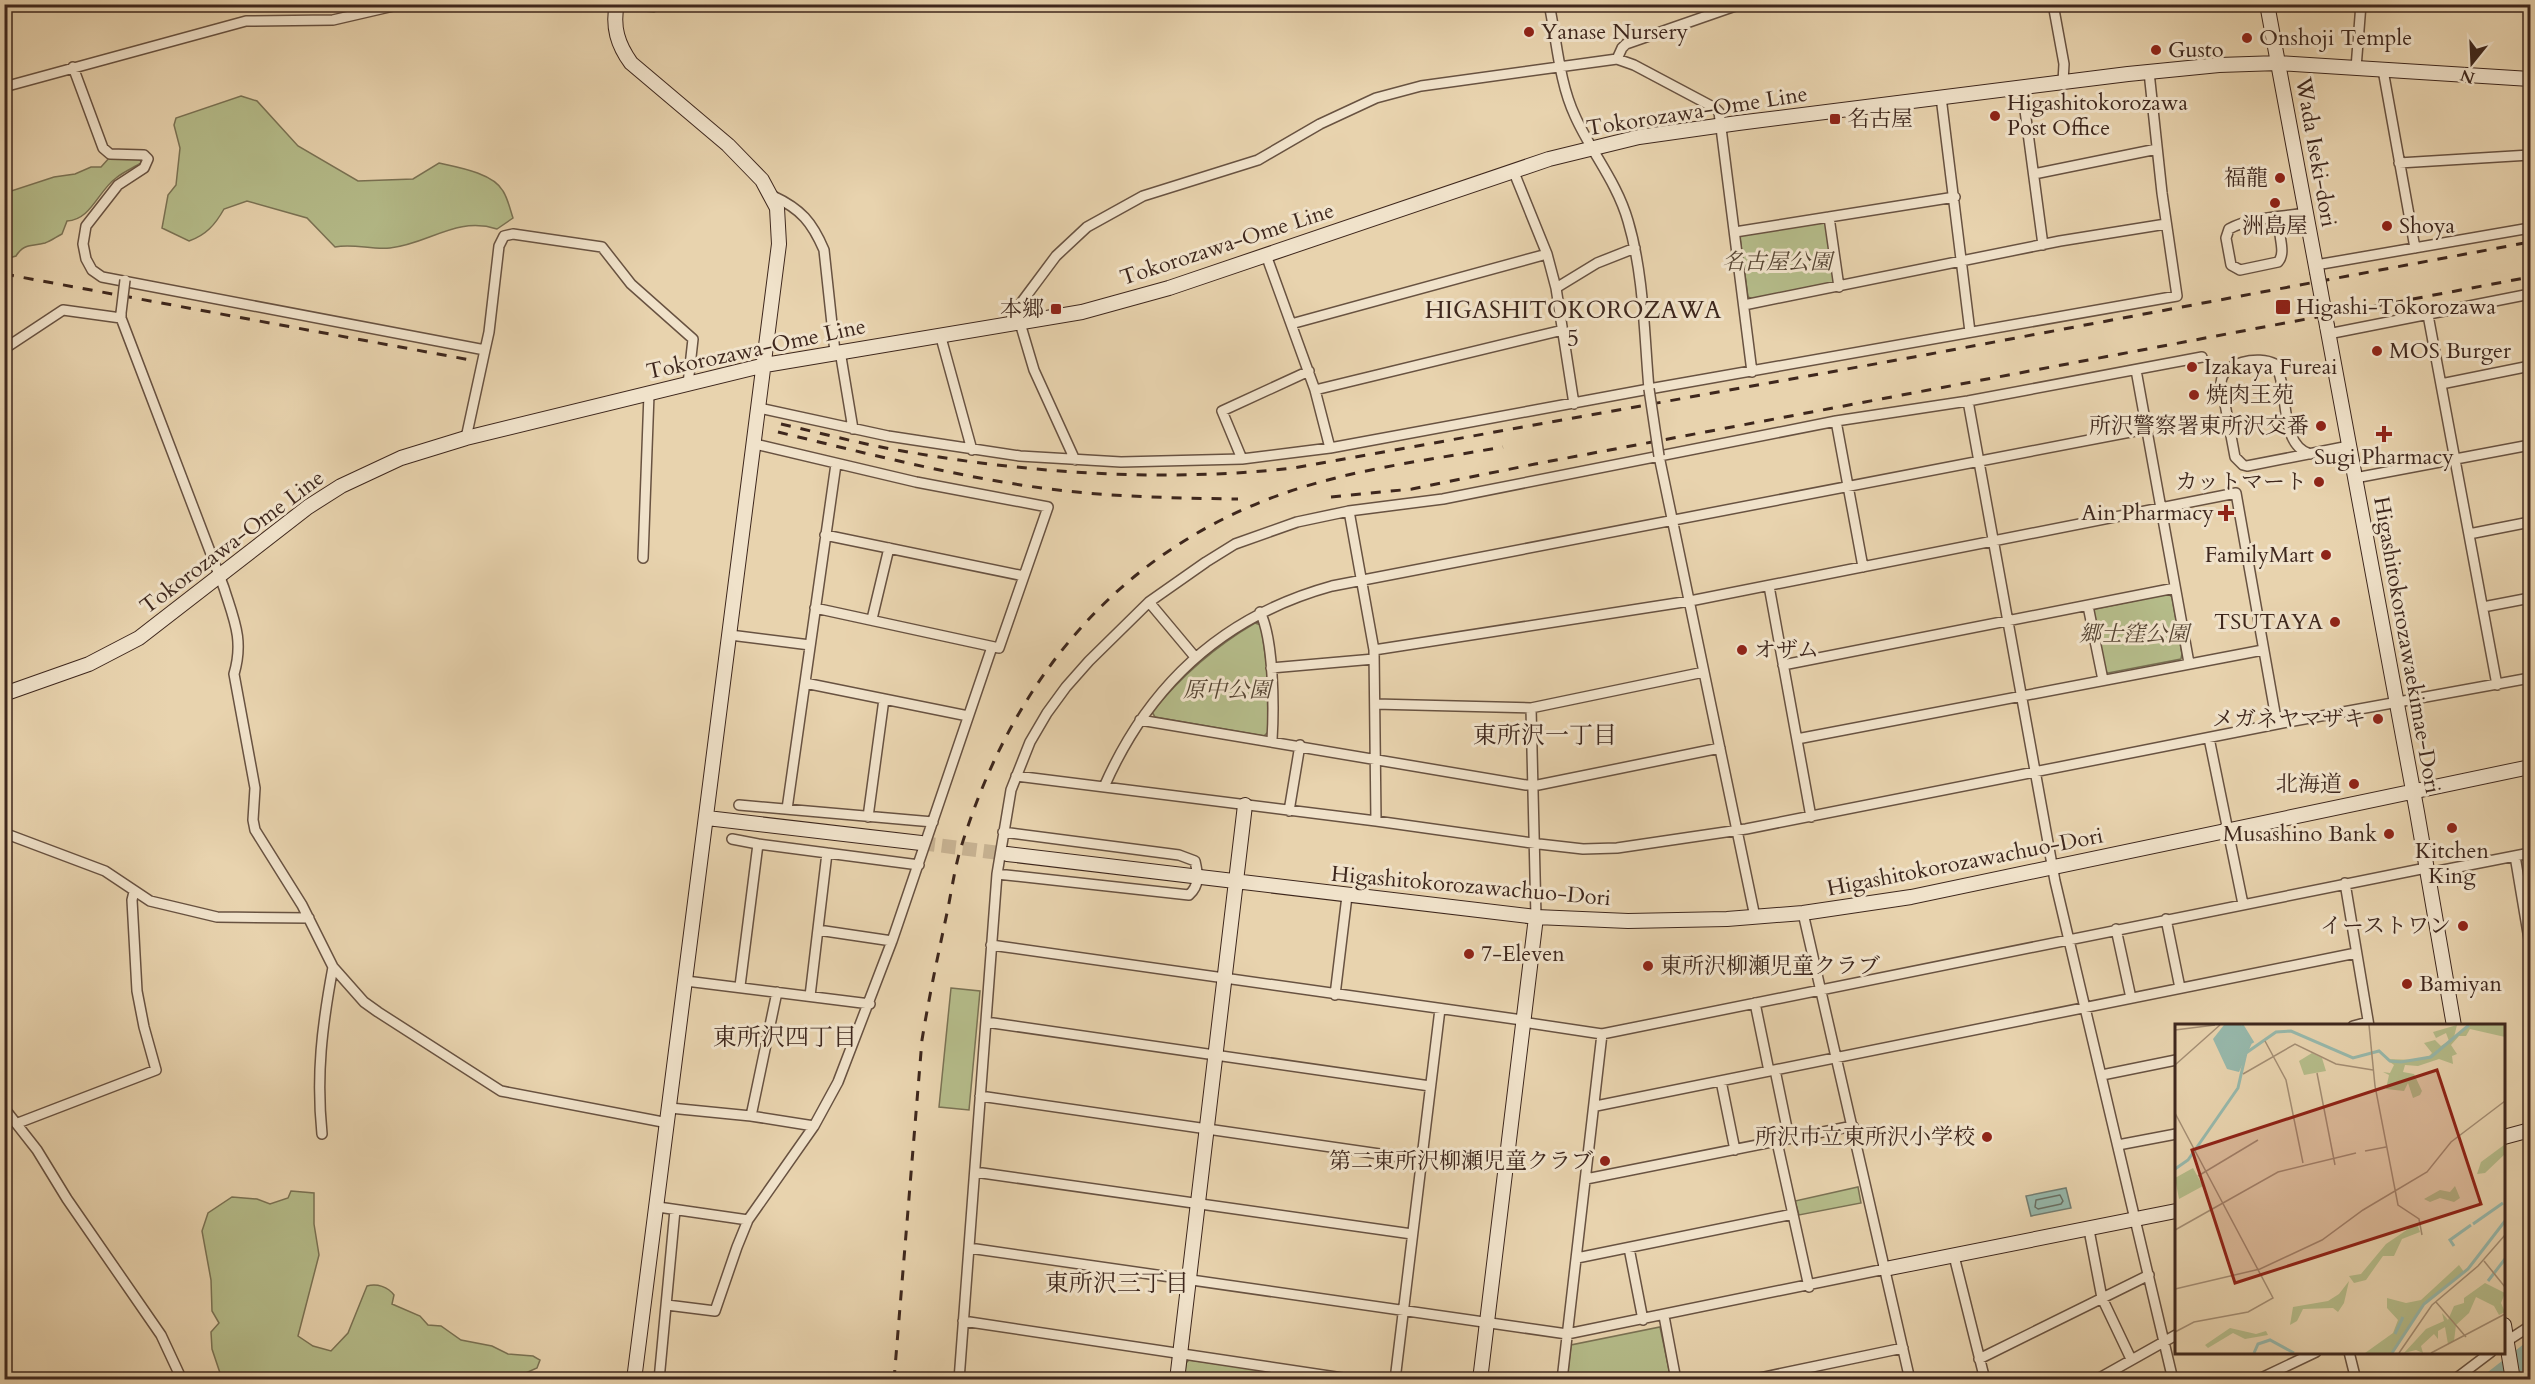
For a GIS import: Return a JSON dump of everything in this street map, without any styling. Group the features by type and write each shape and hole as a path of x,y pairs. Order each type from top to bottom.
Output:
{"street":[{"path":"4,87 246,21 333,20 402,4"},
{"path":"616,4 617,38 621,49 631,63 728,145 762,180 773,196 777,208 779,244 658,1207 634,1380"},
{"path":"1550,4 1569,104 1611,180 1627,219 1635,249 1649,389 1659,456 1755,917"},
{"path":"1617,59 1626,44 1741,4"},
{"path":"2052,4 2064,64 2063,82"},
{"name":"Wada Iseki-dori","path":"2268,4 2279,63 2300,214 2317,268"},
{"path":"2356,68 2361,4"},
{"path":"1076,460 1015,324 1015,311 1056,256 1087,227 1143,196 1258,160 1320,124 1376,98 1421,86 1617,59 1634,65 1719,112 1752,372"},
{"name":"Tokorozawa-Ome Line","path":"6,689 89,664 139,638 284,524 341,486 401,458 466,438 765,365 940,334 1015,324 1116,303 1266,255 1513,170 1591,147 1721,125 2219,65 2279,63 2530,80"},
{"path":"73,67 103,148 110,154 144,155 148,159 144,168 118,185 86,226 83,235 86,259 92,270 102,277 485,350"},
{"path":"2383,70 2415,248"},
{"path":"759,408 853,429 972,450 1076,460 1142,462 1242,459 1330,448 2177,296 2166,224 2149,72"},
{"path":"2022,87 2043,245"},
{"path":"1941,97 1970,332"},
{"path":"2034,174 2157,149"},
{"path":"2399,163 2530,155"},
{"path":"1513,170 1547,254 1556,288 1574,404"},
{"path":"773,196 798,210 817,235 824,250 837,351 853,429"},
{"path":"1735,232 1954,197"},
{"path":"2300,214 2280,223 2282,255 2278,262 2240,270 2232,265 2226,238 2229,229 2242,224 2300,214"},
{"path":"1829,217 1839,287"},
{"path":"1744,305 2043,245 2166,224"},
{"path":"2317,268 2530,228"},
{"path":"466,438 485,350 499,246 504,236 513,234 602,247 631,284 693,339 688,384"},
{"path":"1556,288 1597,263 1624,251 1635,249"},
{"path":"1291,324 1547,254"},
{"path":"1266,255 1315,390 1330,448"},
{"name":"Higashitokorozawaekimae-Dori","path":"2317,268 2454,1024"},
{"path":"125,280 121,315 238,633 238,659 234,674 255,788 253,819 255,830 309,918 333,967 342,980 371,1007 501,1090 668,1123"},
{"path":"2328,330 2428,315 2530,294"},
{"path":"4,350 63,310 121,315"},
{"path":"2428,315 2497,685"},
{"path":"1315,390 1563,330"},
{"path":"940,334 972,450"},
{"path":"959,1380 991,945 997,874 1006,810 1016,776 1030,742 1047,713 1089,661 1149,602 1235,544 1297,522 1349,511 1443,499 1836,421 1968,401 2202,357"},
{"path":"2310,454 2303,452 2293,439 2275,364 2262,360 2227,369 2221,377 2221,383 2237,462 2247,466 2310,454 2349,446"},
{"path":"2441,384 2530,366"},
{"path":"2136,370 2189,663"},
{"path":"1242,459 1222,411 1309,372"},
{"path":"643,558 649,394"},
{"path":"1968,401 2053,867 2173,1380"},
{"path":"1836,421 1863,567"},
{"path":"1104,787 1127,740 1140,720 1171,681 1195,657 1222,636 1260,612 1295,596 1673,519 2146,429"},
{"path":"755,444 972,494 1048,507 999,648 815,608"},
{"path":"2355,478 2530,445"},
{"path":"787,809 836,464"},
{"path":"1271,668 1374,654 1690,601 2236,493 2277,724"},
{"path":"1349,511 1374,654 1376,821"},
{"path":"2469,534 2530,522"},
{"path":"825,534 1024,576"},
{"path":"872,619 889,548"},
{"path":"1769,586 1811,817"},
{"path":"1783,664 2175,588"},
{"path":"2483,607 2530,598"},
{"path":"1149,602 1195,657"},
{"path":"2088,606 2103,680"},
{"path":"1260,612 1271,668 1272,740"},
{"path":"730,635 810,645"},
{"path":"667,1305 715,1311 748,1220 814,1126 838,1083 870,1004 992,647"},
{"path":"1797,739 2263,650"},
{"path":"1374,704 1531,708 1704,672"},
{"path":"1016,776 1289,812 1376,821 1534,844 1583,849 1617,848 1737,831 2277,724 2530,678"},
{"path":"805,683 968,716"},
{"path":"868,817 884,699"},
{"path":"1480,1380 1536,917 1531,708"},
{"path":"1140,720 1272,740 1532,785 1720,748"},
{"path":"2209,738 2243,904"},
{"path":"1289,812 1300,746"},
{"name":"Higashitokorozawachuo-Dori","path":"1006,854 1536,917 1628,921 1755,917 1911,897 2530,767"},
{"path":"739,805 933,822"},
{"path":"1177,1380 1245,805"},
{"path":"707,818 921,843"},
{"path":"997,874 1189,895 1194,891 1198,877 1195,861 1179,855 1003,832"},
{"path":"4,833 105,871 150,902 217,917 309,918"},
{"path":"732,839 919,865"},
{"path":"740,986 759,843"},
{"path":"810,996 827,853"},
{"path":"991,945 1602,1034 2344,883 2530,853"},
{"path":"2515,856 2529,925 2530,945"},
{"path":"2344,883 2368,1024"},
{"path":"18,1123 156,1070 137,991 132,900 134,892"},
{"path":"1335,995 1347,896"},
{"path":"1803,912 1910,1380"},
{"path":"2166,919 2180,988"},
{"path":"2116,929 2131,998"},
{"path":"818,930 892,941"},
{"path":"1596,1106 2356,953"},
{"path":"322,1134 318,1092 319,1065 333,967"},
{"path":"686,981 870,1004"},
{"path":"751,1116 777,992"},
{"path":"1755,1003 1789,1138"},
{"path":"1395,1380 1440,1009"},
{"path":"986,1022 1430,1086"},
{"path":"1562,1380 1596,1106 1602,1034"},
{"path":"2102,1075 2175,1060"},
{"path":"1721,1081 1735,1150"},
{"path":"980,1096 1421,1160"},
{"path":"4,1108 38,1150 67,1199 160,1335 182,1380"},
{"path":"670,1108 751,1116 814,1126"},
{"path":"1586,1179 1853,1126"},
{"path":"2505,1137 2530,1130"},
{"path":"2118,1145 2175,1134"},
{"path":"1777,1142 1809,1287"},
{"path":"975,1172 1412,1234"},
{"path":"658,1207 748,1220"},
{"path":"659,1380 675,1210"},
{"path":"969,1248 1567,1334 1809,1287 1885,1269 2175,1211"},
{"path":"1577,1258 1793,1214"},
{"path":"2089,1230 2102,1298 2131,1359"},
{"path":"1629,1248 1643,1320"},
{"path":"1954,1256 1985,1380"},
{"path":"1979,1359 2149,1275"},
{"path":"1664,1316 1676,1380"},
{"path":"963,1321 1356,1380"},
{"path":"2513,1379 2506,1345 2530,1326"},
{"path":"2096,1380 2175,1335"},
{"path":"1750,1380 1903,1348"},
{"path":"2257,1380 2314,1354"},
{"path":"2349,1354 2356,1380"},
{"path":"2454,1380 2490,1354"},
{"path":"1273,1380 1274,1368"}],"green space":[{"path":"640,5 669,5 654,12 644,11"},
{"path":"241,96 257,101 298,146 358,181 413,179 439,163 483,175 498,185 506,197 513,218 497,229 482,226 455,228 404,246 390,248 335,247 307,218 247,201 224,209 210,229 189,241 162,228 168,195 176,185 180,148 174,125 176,118"},
{"path":"110,157 140,158 141,163 110,184 82,216 67,221 62,234 45,243 25,247 16,256 5,259 5,193 54,177 75,174 91,167 101,167"},
{"name":"名古屋公園","path":"1824,221 1828,224 1835,281 1832,284 1753,299 1748,297 1740,238 1742,234"},
{"name":"郷士窪公園","path":"2168,594 2172,597 2181,659 2108,673 2105,671 2093,612 2095,609"},
{"name":"原中公園","path":"1255,623 1261,625 1267,668 1268,732 1264,736 1155,717 1152,712 1187,674 1212,652"},
{"path":"951,988 980,991 969,1110 939,1107"},
{"path":"1858,1187 1861,1203 1799,1215 1795,1201"},
{"path":"291,1191 314,1193 314,1224 319,1255 298,1336 313,1346 331,1351 348,1333 367,1286 378,1285 394,1295 392,1304 420,1316 428,1325 441,1326 461,1340 492,1346 508,1354 533,1356 540,1360 537,1368 521,1375 519,1380 222,1379 212,1349 211,1332 219,1323 212,1311 211,1280 202,1231 208,1213 232,1197 257,1199 270,1204 288,1198"},
{"path":"1660,1327 1671,1379 1567,1379 1571,1345"},
{"path":"1189,1360 1269,1371 1270,1379 1184,1380 1186,1363"}],"water":[{"path":"2066,1188 2071,1208 2031,1216 2026,1196"}],"waterway":[{"path":"2494,1380 2530,1352"}],"tunnel":[{"path":"921,843 1007,854"}],"railway":[{"path":"781,424 897,450 1056,471 1199,475 1294,468 1914,357 2530,242"},
{"path":"4,274 476,361"},
{"path":"1331,497 1412,489 2530,277"},
{"path":"778,432 942,471 1042,488 1115,495 1238,499"},
{"path":"894,1380 922,1040 959,854 980,793 1007,735 1039,682 1076,634 1119,590 1167,552 1222,520 1309,485 1391,466 1503,447"}],"place":[{"name":"Yanase Nursery","path":"1529,32"},
{"name":"Onshoji Temple","path":"2247,38"},
{"name":"Gusto","path":"2156,50"},
{"name":"Higashitokorozawa Post Office","path":"1995,116"},
{"name":"名古屋","path":"1835,119"},
{"name":"福龍","path":"2280,178"},
{"name":"洲島屋","path":"2275,203"},
{"name":"Shoya","path":"2387,226"},
{"name":"Higashi-Tokorozawa","path":"2283,307"},
{"name":"本郷","path":"1056,309"},
{"name":"MOS Burger","path":"2377,351"},
{"name":"Izakaya Fureai","path":"2192,367"},
{"name":"焼肉王苑","path":"2194,395"},
{"name":"所沢警察署東所沢交番","path":"2321,426"},
{"name":"Sugi Pharmacy","path":"2384,434"},
{"name":"カットマート","path":"2319,482"},
{"name":"Ain Pharmacy","path":"2226,513"},
{"name":"FamilyMart","path":"2326,555"},
{"name":"TSUTAYA","path":"2335,622"},
{"name":"オザム","path":"1742,650"},
{"name":"メガネヤマザキ","path":"2378,719"},
{"name":"北海道","path":"2354,784"},
{"name":"Kitchen King","path":"2452,828"},
{"name":"Musashino Bank","path":"2389,834"},
{"name":"イーストワン","path":"2463,926"},
{"name":"7-Eleven","path":"1469,954"},
{"name":"東所沢柳瀬児童クラブ","path":"1648,966"},
{"name":"Bamiyan","path":"2407,984"},
{"name":"所沢市立東所沢小学校","path":"1987,1137"},
{"name":"第二東所沢柳瀬児童クラブ","path":"1605,1161"}],"district":[{"name":"HIGASHITOKOROZAWA 5","path":"1573,324"},
{"name":"東所沢一丁目","path":"1545,735"},
{"name":"東所沢四丁目","path":"785,1037"},
{"name":"東所沢三丁目","path":"1117,1283"}]}
